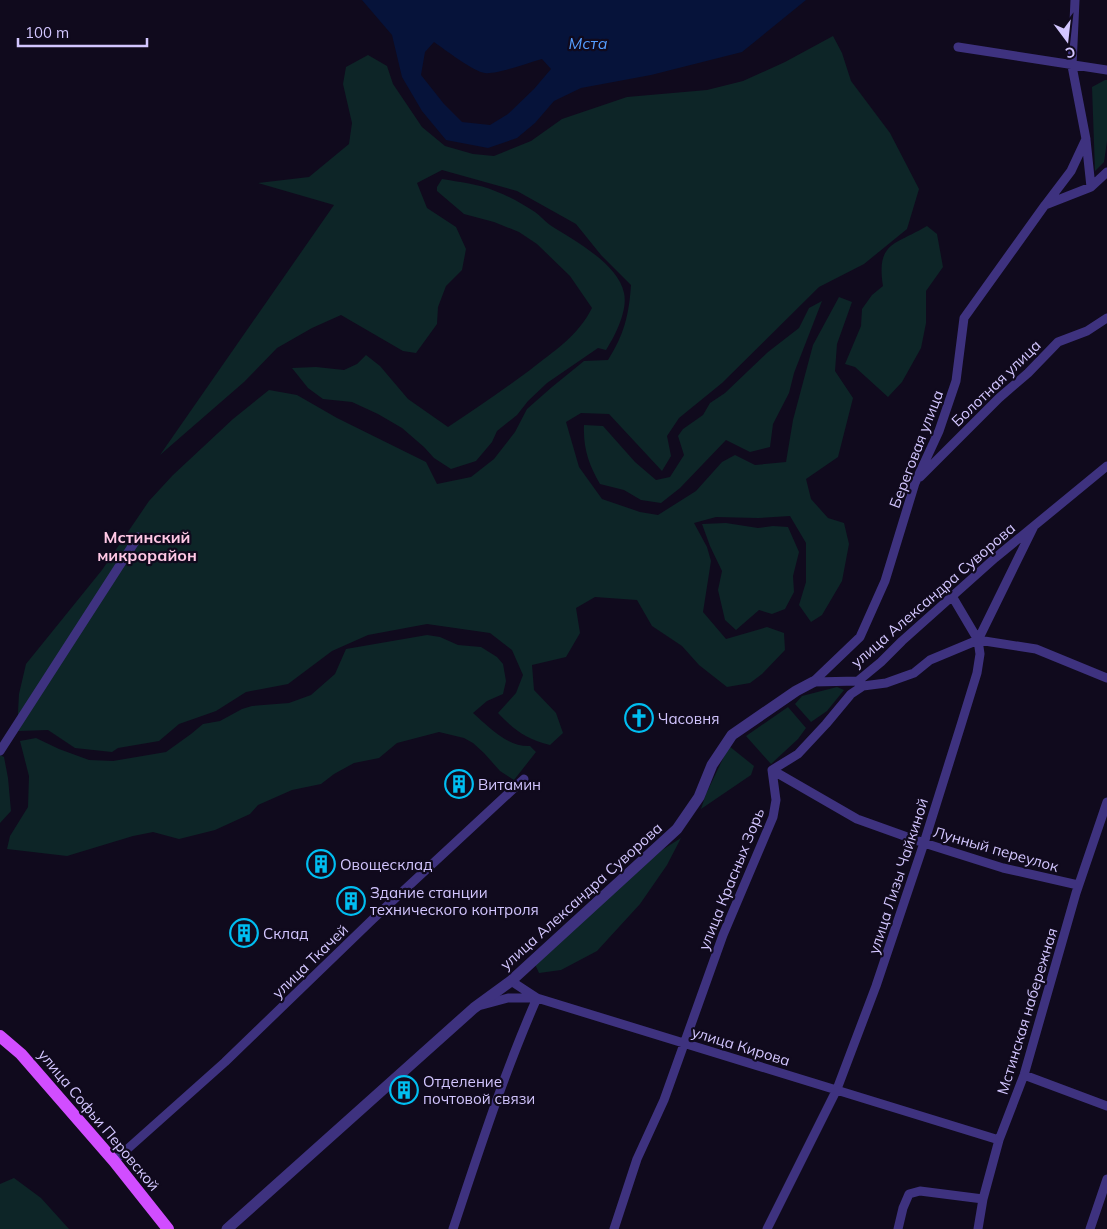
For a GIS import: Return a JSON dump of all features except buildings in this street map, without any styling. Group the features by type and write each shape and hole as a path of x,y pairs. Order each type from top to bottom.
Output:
{"main road":[{"name":"улица Софьи Перовской","path":"0,1036 21,1054 114,1160 168,1229"}],"street":[{"path":"1076,0 1072,66 1086,140 1091,186"},
{"path":"958,47 1107,70"},
{"name":"Береговая улица","path":"812,682 860,637 885,581 915,483 940,431 956,381 964,318 1045,205 1072,171 1086,140"},
{"path":"1045,205 1091,186 1107,172"},
{"name":"Болотная улица","path":"915,483 999,398 1028,373 1058,342 1087,331 1107,318"},
{"name":"улица Александра Суворова","path":"227,1229 474,1008 510,981 677,829 698,797 712,765 732,735 812,682 858,681 952,596 1107,466"},
{"name":"улица Лизы Чайкиной","path":"768,1229 837,1089 876,986 924,843 977,673 980,654 978,640 1034,526"},
{"path":"0,751 138,537"},
{"path":"952,596 978,640"},
{"path":"772,770 798,754 851,694 863,686 914,674 930,660 978,640 1036,649 1107,678"},
{"name":"Лунный переулок","path":"772,770 857,819 1003,868 1078,885"},
{"name":"улица Красных Зорь","path":"614,1229 637,1159 664,1100 722,935 774,817 776,800 772,770"},
{"name":"улица Ткачей","path":"114,1160 224,1062 524,779"},
{"name":"Мстинская набережная","path":"978,1229 983,1199 1000,1140 1024,1075 1078,885 1107,802"},
{"path":"453,1229 524,1027 537,998 510,981"},
{"name":"улица Кирова","path":"474,1008 492,1001 508,998 537,998 1000,1140"},
{"path":"1024,1075 1107,1106"},
{"path":"1090,1229 1107,1179"},
{"path":"898,1229 903,1208 909,1194 920,1191 983,1199"}],"green space":[{"path":"833,36 842,53 851,81 890,133 919,189 907,229 864,264 819,287 722,383 679,418 667,436 671,456 662,471 609,414 581,413 566,422 579,467 602,499 640,512 658,515 696,491 722,462 735,455 755,465 786,462 793,420 813,345 839,297 852,302 837,344 835,371 853,398 838,457 806,479 811,499 828,518 844,523 849,544 842,581 822,615 811,622 799,605 806,582 806,543 790,516 758,518 716,517 694,523 707,547 711,561 703,612 726,639 767,627 784,633 785,650 762,674 750,683 727,687 699,665 682,646 652,626 637,600 595,597 576,608 580,633 566,657 532,665 534,690 556,713 563,733 550,745 522,734 498,713 516,693 523,675 512,650 490,633 427,624 368,635 332,651 288,684 246,692 216,711 179,724 159,741 118,748 112,752 75,748 48,730 17,731 19,694 26,664 102,570 149,501 173,475 233,419 269,390 297,395 337,418 426,462 437,484 471,477 494,459 515,432 527,409 584,361 608,360 618,342 627,315 631,285 601,255 576,224 517,191 442,170 417,183 427,208 456,227 466,249 462,270 446,286 438,307 437,324 416,353 403,351 341,315 312,328 277,348 244,382 160,455 334,205 258,183 309,177 349,144 352,123 343,84 346,67 368,55 387,66 393,84 422,127 445,146 473,154 494,156 531,141 562,119 627,97 707,90 743,81 785,62"},
{"path":"1107,80 1107,141 1104,162 1095,171 1092,87"},
{"path":"442,179 469,183 489,189 521,203 535,212 604,262 620,282 625,300 620,323 606,350 598,348 547,383 528,401 517,415 497,431 492,442 476,461 451,469 434,458 402,428 378,414 352,402 323,399 308,388 292,368 316,367 344,370 357,364 366,355 380,366 408,399 448,427 530,370 565,342 580,327 592,308 570,276 537,244 519,232 494,222 464,214 437,191 437,187"},
{"path":"927,226 937,234 943,267 926,291 926,323 921,348 902,382 888,397 855,367 845,364 861,326 862,309 872,295 883,286 882,261 885,253 897,242"},
{"path":"822,301 794,373 789,393 773,424 770,447 750,452 726,440 680,488 661,503 641,500 624,490 600,484 587,456 584,425 603,426 635,462 656,480 670,477 684,455 678,436 683,429 703,415 710,403 725,393 768,352 799,328 809,308"},
{"path":"726,523 758,528 788,527 799,552 793,576 794,592 785,609 772,614 759,610 736,630 725,620 718,590 722,571 702,524"},
{"path":"427,635 440,637 458,645 481,647 497,657 503,664 506,681 503,694 487,701 473,713 506,740 530,746 536,752 514,780 500,771 473,743 464,738 439,732 397,743 379,758 354,763 321,784 292,790 258,805 250,814 215,830 179,839 153,832 133,836 67,856 7,849 10,836 28,807 29,776 20,741 36,738 89,760 113,761 166,752 203,724 220,721 242,709 252,706 289,703 311,695 335,674 346,649"},
{"path":"837,687 844,690 827,711 811,722 795,704 802,696"},
{"path":"788,707 806,728 798,739 771,764 746,736"},
{"path":"729,746 754,766 751,775 701,809 706,794"},
{"path":"0,755 4,757 11,811 0,823"},
{"path":"681,838 667,865 640,904 597,951 561,970 539,973 534,962 662,850"},
{"path":"14,1178 41,1198 69,1229 0,1229 0,1184"}],"water":[{"name":"Мста","path":"362,0 806,0 742,52 651,75 581,88 554,101 535,123 517,138 488,148 446,140 422,111 402,77 392,35","holes":["434,42 480,72 490,73 505,70 542,59 551,69 534,89 508,114 490,125 462,122 444,104 421,75 425,52"]}],"place":[{"name":"Часовня","path":"639,718"},
{"name":"Витамин","path":"459,784"},
{"name":"Овощесклад","path":"321,864"},
{"name":"Здание станции технического контроля","path":"351,901"},
{"name":"Склад","path":"244,933"},
{"name":"Отделение почтовой связи","path":"404,1090"}],"district":[{"name":"Мстинский микрорайон","path":"147,546"}]}
